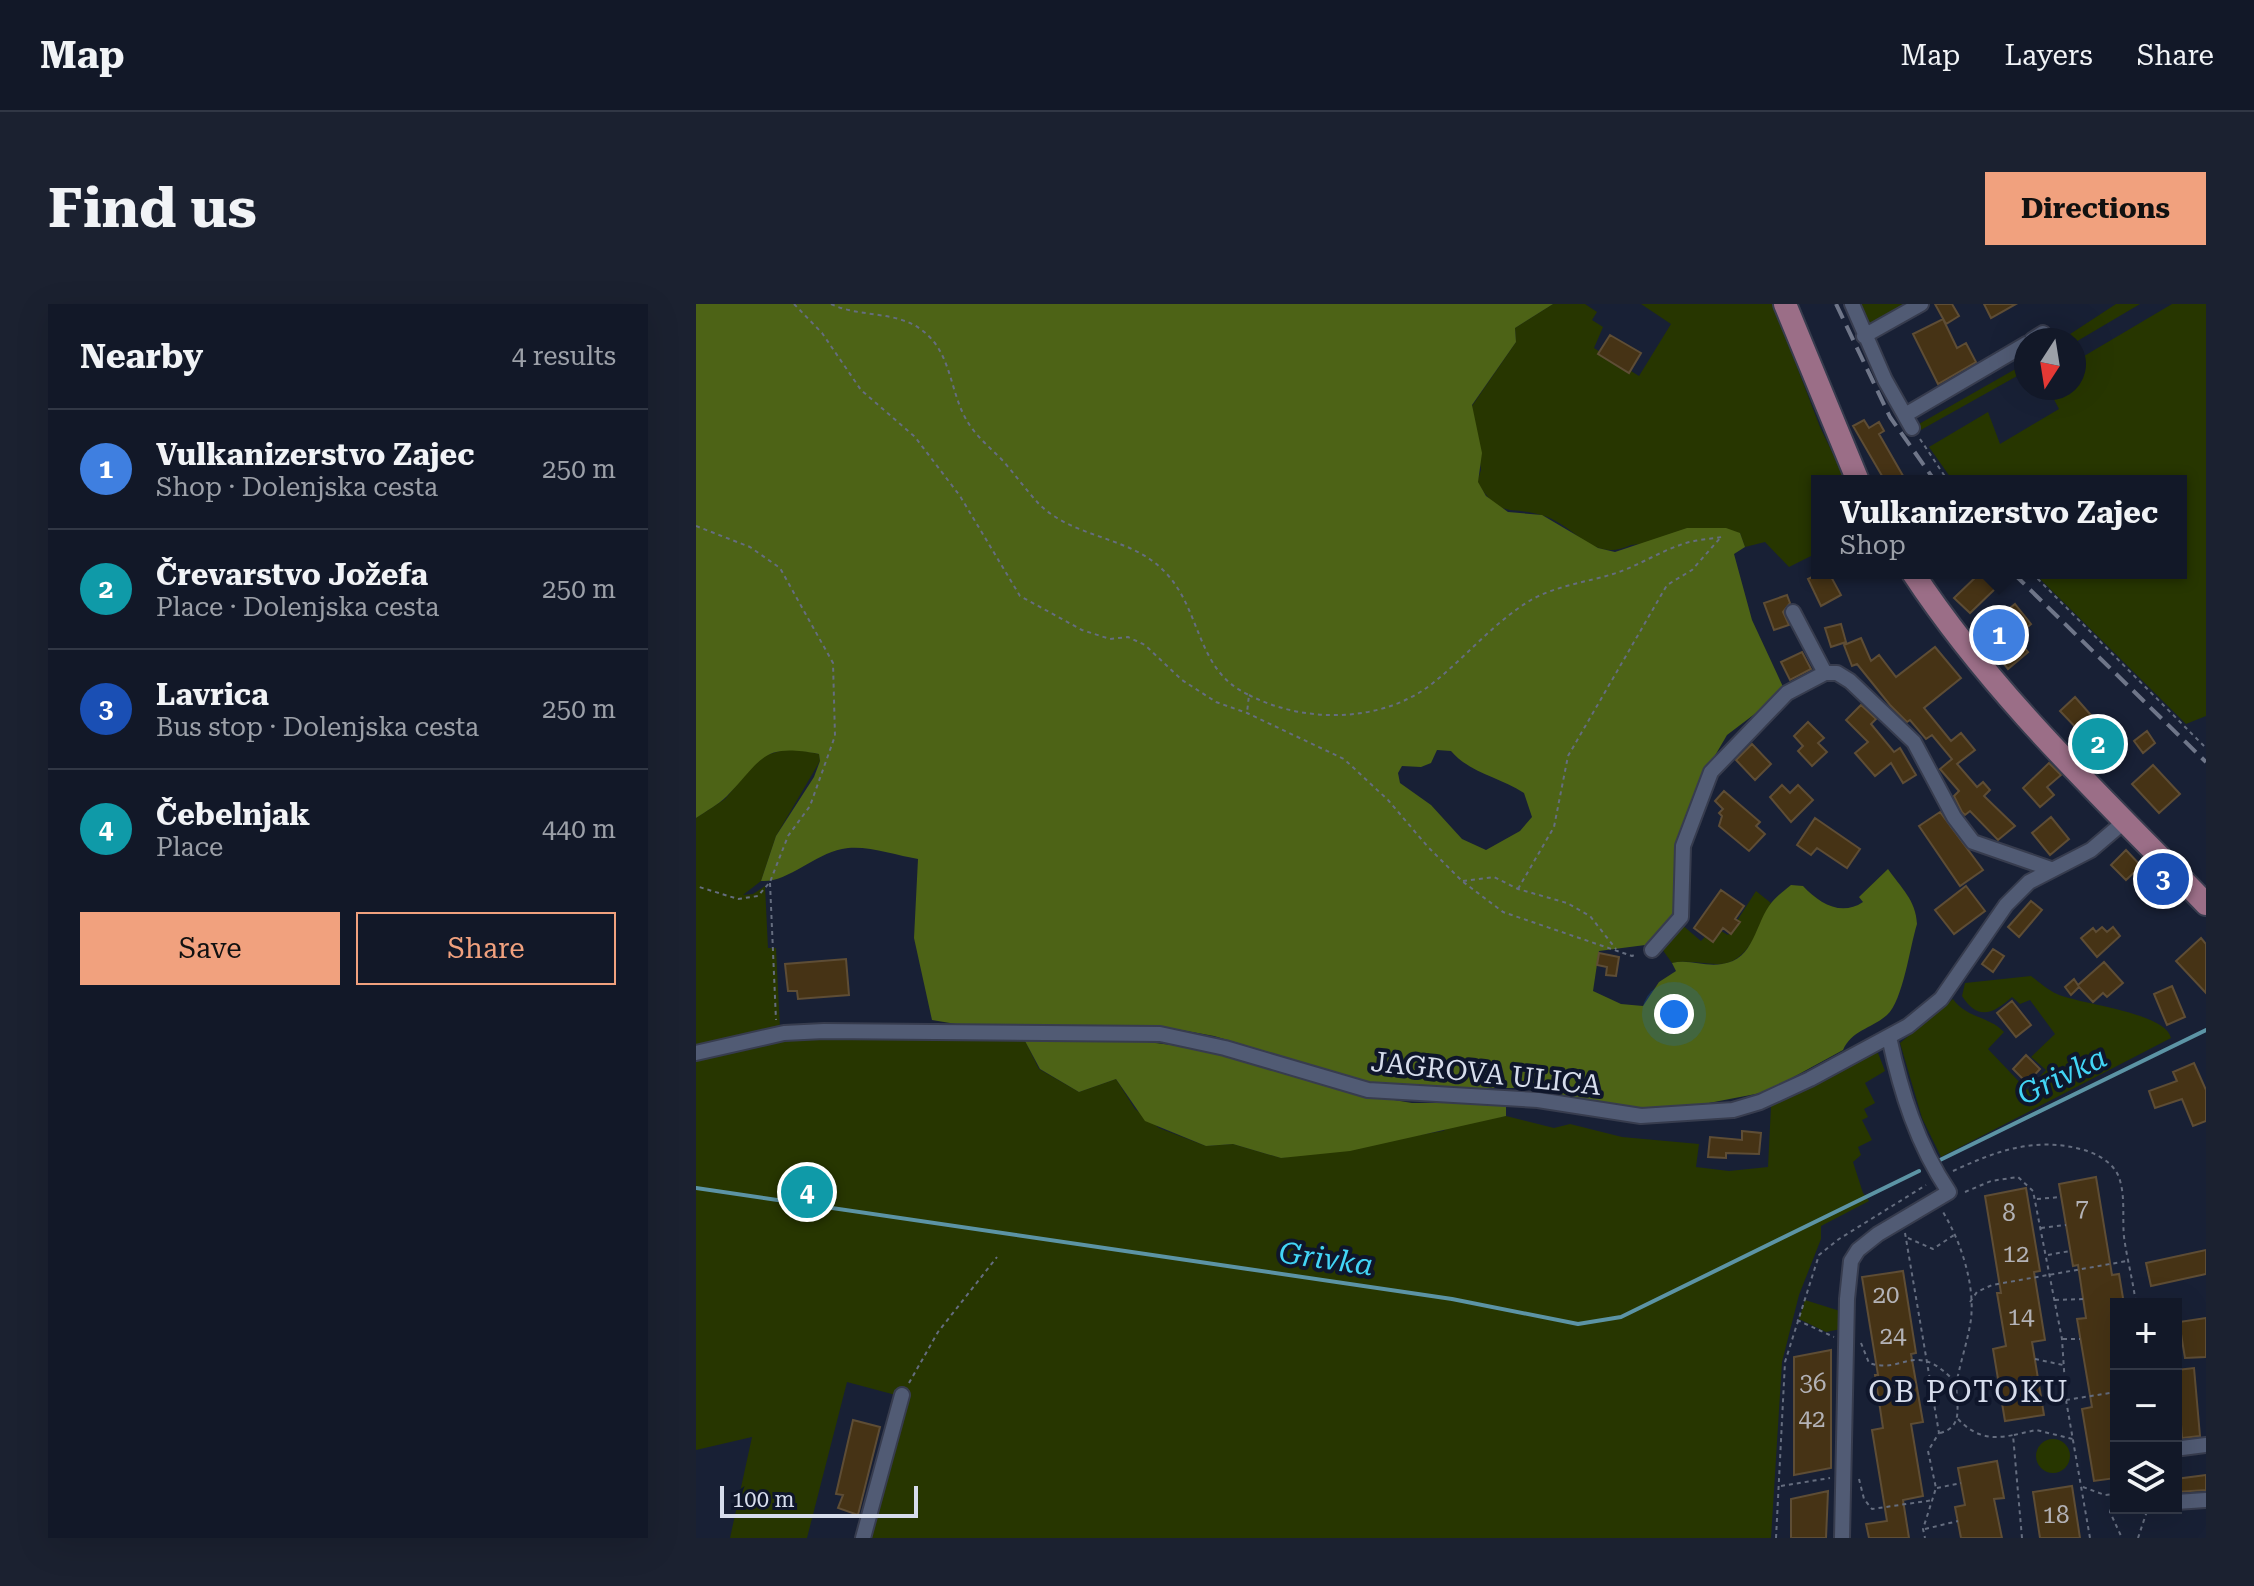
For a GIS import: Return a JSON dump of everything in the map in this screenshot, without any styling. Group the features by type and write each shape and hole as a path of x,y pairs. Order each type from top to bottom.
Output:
{"main road":[{"path":"1785,304 1856,475"},
{"path":"1917,579 1976,659 2206,904"}],"street":[{"path":"1852,304 1864,336 1909,422 2014,352"},
{"path":"1864,336 1921,304"},
{"path":"1793,612 1825,673"},
{"path":"1652,950 1681,917 1683,846 1711,772 1787,693 1825,673 1837,673 1850,681 1914,742 1954,817 1973,842 2051,869"},
{"name":"JAGROVA ULICA","path":"696,1053 777,1035 824,1031 1160,1034 1225,1048 1368,1090 1538,1100 1641,1116 1701,1114 1760,1102 1889,1037 1941,999 2006,905 2029,882 2091,850 2125,821"},
{"path":"1842,1538 1846,1476 1847,1279 1851,1261 1866,1243 1949,1192 1924,1151 1900,1089 1889,1037"},
{"path":"863,1538 902,1395"},
{"path":"2182,1448 2206,1445"},
{"path":"2182,1502 2206,1500"}],"path":[{"path":"794,304 822,333 861,390 915,437 960,496 1020,596 1082,630 1110,639 1128,637 1145,645 1182,680 1216,702 1247,713 1344,759 1388,800 1462,881 1503,912 1632,956 1652,950"},
{"path":"831,304 849,312 885,315 923,330 947,359 953,392 970,426 1041,506 1079,530 1137,551 1163,570 1185,603 1210,664 1229,686 1272,707 1302,714 1333,716 1374,710 1400,702 1434,682 1490,629 1534,598 1616,574 1682,543 1722,537 1692,570 1667,585 1568,756 1554,827 1518,889"},
{"path":"1909,422 1944,475"},
{"path":"696,526 750,547 780,568 833,663 835,736 810,806 788,836 770,882 758,896 738,899 696,886"},
{"path":"2038,579 2206,748"},
{"path":"1247,713 1249,695"},
{"path":"1462,881 1494,877 1518,889 1567,903 1590,916 1617,950"},
{"path":"770,882 777,1035"},
{"path":"1776,1538 1784,1371 1819,1255 1826,1248 1940,1177 1976,1159 2019,1146 2053,1144 2092,1153 2107,1162 2118,1174 2135,1298"},
{"path":"1961,1194 1991,1181 2018,1177 2029,1184 2036,1200 2062,1339 2066,1400 2090,1538"},
{"path":"2036,1200 2061,1197"},
{"path":"1939,1433 1950,1430 1958,1419 1957,1384 1971,1317 1963,1256 1940,1208"},
{"path":"1900,1221 1906,1238 1929,1362 1939,1433 1928,1451 1936,1488 1923,1529 1925,1538"},
{"path":"2040,1228 2066,1225"},
{"path":"1906,1238 1933,1249 1955,1235"},
{"path":"2047,1255 2070,1251"},
{"path":"902,1395 938,1332 997,1257"},
{"path":"1970,1302 1977,1292 1992,1285 2128,1260"},
{"path":"2053,1300 2083,1299"},
{"path":"1797,1320 1826,1334 1860,1340 1869,1363 1876,1365 1915,1358 1938,1366 1957,1384"},
{"path":"2062,1339 2080,1339"},
{"path":"2035,1359 2064,1365"},
{"path":"2066,1400 2110,1393"},
{"path":"1958,1419 1971,1432 1997,1439 2036,1430 2073,1439"},
{"path":"2013,1435 2022,1538"},
{"path":"1780,1487 1846,1476 1859,1479 1864,1499 1872,1509 1935,1499"},
{"path":"1936,1488 1961,1483"},
{"path":"2082,1486 2094,1493 2110,1494"},
{"path":"2111,1514 2122,1538"},
{"path":"2138,1538 2146,1514"},
{"path":"1923,1529 1958,1521"}],"green space":[{"path":"696,304 1553,304 1515,328 1516,342 1472,405 1482,453 1478,482 1486,496 1508,512 1542,515 1598,548 1615,552 1687,528 1726,528 1740,533 1745,547 1734,554 1752,620 1785,691 1727,735 1713,759 1697,795 1679,898 1671,919 1653,944 1599,951 1593,991 1621,1004 1643,1006 1659,982 1676,971 1672,963 1716,965 1733,961 1748,948 1772,902 1791,885 1803,886 1831,906 1847,908 1863,902 1859,897 1888,869 1911,901 1917,924 1902,986 1893,1008 1881,1020 1851,1038 1843,1050 1766,1092 1688,1107 1630,1107 1525,1088 1417,1088 1371,1083 1214,1036 1154,1025 968,1026 932,1020 914,938 918,859 870,849 842,849 781,878 761,881 776,836 814,777 820,761 819,754 785,751 765,757 723,799 696,818","holes":["1437,750 1451,751 1467,765 1524,793 1532,817 1520,831 1486,850 1462,839 1431,805 1400,783 1398,773 1402,766 1421,767 1431,763"]},
{"path":"1553,304 1585,304 1597,312 1592,320 1603,327 1594,348 1639,376 1671,324 1641,304 1773,304 1820,427 1843,475 1811,475 1811,556 1789,567 1765,542 1745,547 1740,533 1605,550 1553,520 1499,507 1492,502 1477,482 1481,470 1472,406 1516,342 1515,328"},
{"path":"1855,304 1916,304 1870,329"},
{"path":"2116,304 2140,304 2086,336 2086,328 2079,328"},
{"path":"2172,304 2206,304 2206,716 2186,724 2040,579 2187,579 2187,475 1949,475 1929,447 1988,412 2000,444 2059,409 2054,400 2086,400 2086,355"},
{"path":"2014,370 2014,378 1919,431 1919,424"},
{"path":"790,748 819,754 820,761 776,836 761,881 743,895 753,894 765,886 768,948 776,948 780,1028 696,1045 696,818 725,799 760,757"},
{"path":"1756,891 1771,903 1751,943 1736,959 1716,964 1672,963 1662,949 1681,924 1701,941 1714,927 1728,935"},
{"path":"2031,976 2057,994 2154,1022 2165,1029 2171,1038 1941,1157 1922,1118 1900,1043 1953,999 1964,1010 2004,1032 1988,1049 2027,1090 2046,1070 2031,1057 2055,1034 2030,1000 2020,1004 2012,997 1992,1011 1980,1012 1962,996 1965,983"},
{"path":"831,1037 1025,1041 1039,1069 1079,1092 1116,1079 1135,1109 1159,1128 1206,1146 1233,1144 1281,1158 1443,1131 1456,1124 1506,1116 1554,1128 1570,1124 1622,1137 1699,1144 1696,1167 1729,1171 1768,1167 1771,1106 1867,1055 1878,1053 1885,1071 1865,1083 1875,1103 1864,1109 1868,1117 1862,1120 1872,1140 1858,1147 1861,1155 1853,1162 1863,1193 1869,1201 1821,1226 1821,1239 1799,1295 1782,1362 1771,1538 867,1538 907,1398 847,1382 807,1538 730,1538 752,1437 696,1450 696,1059 752,1045"},
{"path":"1123,1039 1212,1050 1352,1093 1412,1103 1506,1103 1506,1116 1350,1151 1281,1158 1233,1144 1206,1146 1145,1121 1116,1079 1079,1092 1040,1069 1025,1041"},
{"path":"1805,1300 1840,1311 1841,1329 1826,1332 1799,1319"},
{"path":"2053,1439 2065,1444 2070,1456 2065,1468 2053,1473 2041,1468 2036,1456 2041,1444"}],"building":[{"path":"1935,304 1952,304 1959,316 1946,324"},
{"path":"1984,304 2016,304 1991,318"},
{"path":"1943,319 1957,348 1966,343 1976,362 1938,384 1913,334"},
{"path":"1610,335 1641,353 1629,373 1598,354"},
{"path":"1864,420 1869,428 1879,422 1884,431 1879,434 1903,475 1882,475 1853,426"},
{"path":"1808,579 1832,579 1841,595 1821,606"},
{"path":"1974,579 1986,579 1996,588 1970,613 1954,598"},
{"path":"1787,595 1790,603 1783,612 1789,625 1774,630 1764,603"},
{"path":"2015,604 2031,624 2016,637 2028,652 2008,669 1979,633"},
{"path":"1841,624 1846,642 1831,647 1825,628"},
{"path":"1861,638 1871,661 1879,655 1896,677 1935,647 1961,678 1924,708 1951,741 1961,733 1975,750 1957,764 1977,787 1983,782 1990,790 1984,796 2015,826 1998,840 1970,811 1965,815 1962,812 1954,796 1959,791 1940,769 1952,759 1932,735 1926,739 1910,720 1907,722 1890,705 1857,664 1852,666 1844,645"},
{"path":"1802,652 1811,669 1790,680 1781,662"},
{"path":"2075,697 2119,747 2098,765 2077,741 2083,735 2060,711"},
{"path":"1861,705 1876,719 1871,724 1894,752 1900,748 1916,775 1903,783 1891,763 1875,776 1855,753 1868,742 1846,720"},
{"path":"1808,722 1824,738 1818,743 1827,752 1812,766 1798,751 1803,746 1794,736"},
{"path":"2147,731 2155,743 2143,753 2134,741"},
{"path":"1752,744 1771,764 1755,780 1736,760"},
{"path":"2049,763 2061,775 2047,787 2054,795 2040,807 2023,788"},
{"path":"2153,765 2180,794 2159,813 2132,784"},
{"path":"1782,785 1790,793 1798,785 1813,800 1791,822 1770,797"},
{"path":"1724,791 1760,822 1756,826 1765,834 1749,851 1719,826 1722,816 1719,813 1723,809 1715,801"},
{"path":"1940,812 1983,870 1960,886 1919,826"},
{"path":"2051,817 2069,839 2050,855 2032,833"},
{"path":"1815,818 1860,849 1847,868 1817,848 1811,855 1797,845"},
{"path":"2126,850 2141,866 2126,880 2111,865"},
{"path":"1966,886 1985,911 1954,934 1935,910"},
{"path":"1721,890 1744,906 1735,919 1740,922 1731,934 1723,928 1713,942 1694,928"},
{"path":"2031,901 2042,910 2019,937 2008,927"},
{"path":"2102,927 2107,932 2113,927 2120,936 2097,957 2081,938 2093,928 2096,932"},
{"path":"2201,938 2206,944 2206,993 2176,961"},
{"path":"1993,949 2004,956 1993,972 1982,964"},
{"path":"1599,953 1619,957 1616,976 1606,975 1607,967 1597,965"},
{"path":"846,959 849,995 798,999 797,991 788,991 785,964"},
{"path":"2104,962 2123,983 2107,997 2103,993 2093,1002 2079,987 2071,995 2065,987 2074,979 2078,985"},
{"path":"2172,986 2185,1017 2167,1025 2154,994"},
{"path":"2012,1001 2031,1025 2016,1037 1997,1013"},
{"path":"2026,1055 2040,1069 2027,1083 2013,1069"},
{"path":"2194,1063 2206,1090 2206,1121 2193,1126 2182,1099 2155,1108 2149,1091 2177,1081 2173,1072"},
{"path":"1742,1131 1761,1133 1759,1154 1726,1153 1726,1158 1708,1157 1710,1137 1742,1140"},
{"path":"2096,1177 2112,1275 2119,1274 2123,1298 2110,1298 2110,1479 2094,1481 2082,1409 2092,1407 2077,1319 2086,1318 2078,1265 2073,1266 2059,1184"},
{"path":"2026,1188 2040,1271 2034,1272 2045,1340 2032,1342 2044,1415 2005,1421 1993,1349 2006,1346 1985,1196"},
{"path":"2206,1250 2206,1274 2151,1286 2146,1263"},
{"path":"1903,1271 1916,1353 1911,1354 1923,1422 1911,1424 1923,1496 1903,1500 1909,1538 1869,1538 1866,1524 1887,1521 1872,1430 1883,1428 1875,1375 1878,1375 1862,1277"},
{"path":"2206,1318 2206,1357 2185,1358 2182,1322"},
{"path":"1831,1350 1831,1468 1794,1475 1794,1357"},
{"path":"2194,1368 2200,1436 2182,1438 2182,1369"},
{"path":"853,1420 880,1427 858,1515 838,1508 843,1495 836,1494"},
{"path":"1997,1461 2004,1498 1994,1499 2002,1538 1961,1538 1955,1507 1965,1505 1958,1468"},
{"path":"2206,1475 2206,1490 2182,1492 2182,1478"},
{"path":"2072,1486 2080,1538 2040,1538 2033,1492"},
{"path":"1828,1491 1826,1538 1791,1538 1791,1499"}],"waterway":[{"name":"Grivka","path":"1938,1161 2206,1030"},
{"name":"Grivka","path":"696,1188 1452,1299 1578,1324 1621,1317 1919,1171"}],"railway":[{"path":"1836,304 1890,417 1931,475"},
{"path":"2019,579 2206,762"}],"place":[{"name":"Vulkanizerstvo Zajec","path":"1999,635"},
{"name":"Črevarstvo Jožefa","path":"2098,744"},
{"name":"Lavrica","path":"2163,879"},
{"name":"Čebelnjak","path":"807,1192"}],"district":[{"name":"OB POTOKU","path":"1969,1392"}]}
